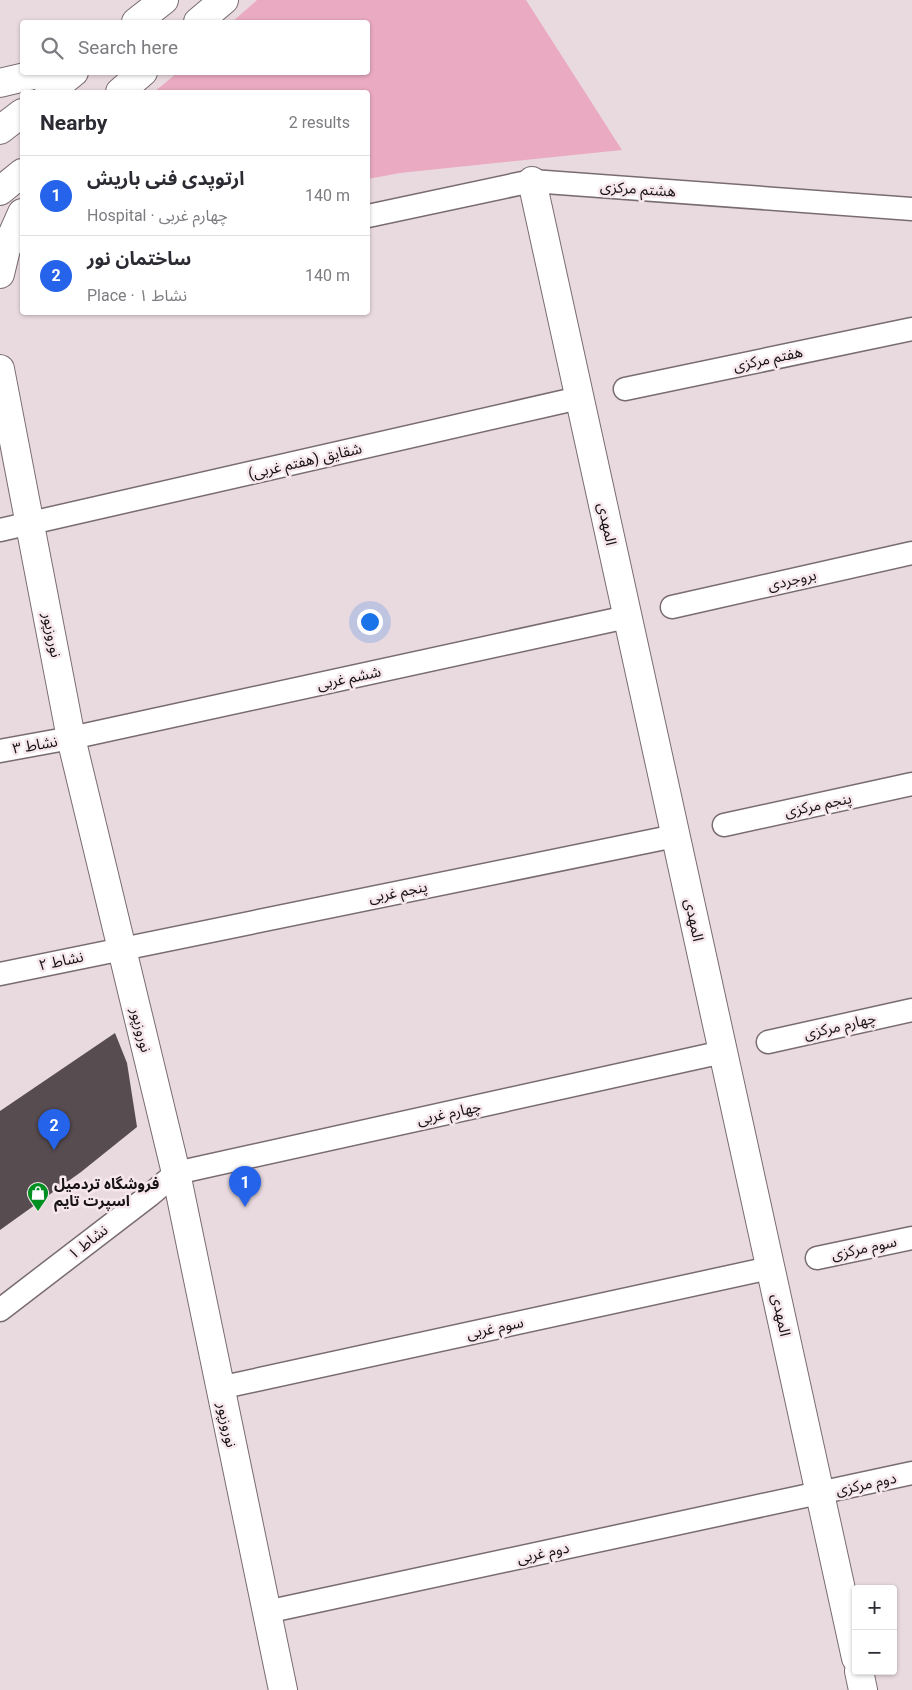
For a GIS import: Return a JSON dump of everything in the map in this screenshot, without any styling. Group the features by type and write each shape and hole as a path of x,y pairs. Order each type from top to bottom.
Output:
{"street":[{"path":"139,20 164,0"},
{"path":"200,20 224,0"},
{"path":"0,83 33,75"},
{"path":"52,90 70,75"},
{"path":"122,90 139,75"},
{"path":"0,130 20,115"},
{"path":"0,191 20,175"},
{"name":"هشتم مرکزی","path":"370,216 532,181 912,210"},
{"name":"المهدی","path":"532,181 852,1640"},
{"path":"0,274 6,249 20,218"},
{"name":"هفتم مرکزی","path":"625,389 912,328"},
{"name":"نوروزپور","path":"0,369 71,738 176,1173 283,1690"},
{"name":"شقایق (هفتم غربی)","path":"0,530 579,398"},
{"name":"بروجردی","path":"672,607 912,553"},
{"name":"ششم غربی","path":"71,738 627,617"},
{"name":"نشاط ۳","path":"0,751 71,738"},
{"name":"پنجم مرکزی","path":"724,825 912,784"},
{"name":"پنجم غربی","path":"121,948 675,836"},
{"name":"نشاط ۲","path":"0,974 121,948"},
{"name":"چهارم مرکزی","path":"768,1042 912,1010"},
{"name":"چهارم غربی","path":"176,1173 723,1052"},
{"name":"نشاط ۱","path":"0,1310 176,1173"},
{"name":"سوم مرکزی","path":"817,1258 912,1238"},
{"name":"سوم غربی","path":"220,1388 770,1268"},
{"name":"دوم مرکزی","path":"820,1494 912,1473"},
{"name":"دوم غربی","path":"266,1612 820,1494"},
{"path":"860,1675 863,1690"}],"shaded area":[{"path":"257,0 526,0 622,150 400,173 370,179 370,90 156,90 175,75 370,75 370,20 234,20"}],"building":[{"path":"115,1033 127,1063 137,1127 81,1172 0,1230 0,1111"}],"place":[{"name":"ساختمان نور","path":"54,1150"},
{"name":"ارتوپدی فنی باریش","path":"245,1207"},
{"name":"فروشگاه تردمیل اسپرت تایم","path":"38,1212"}]}
